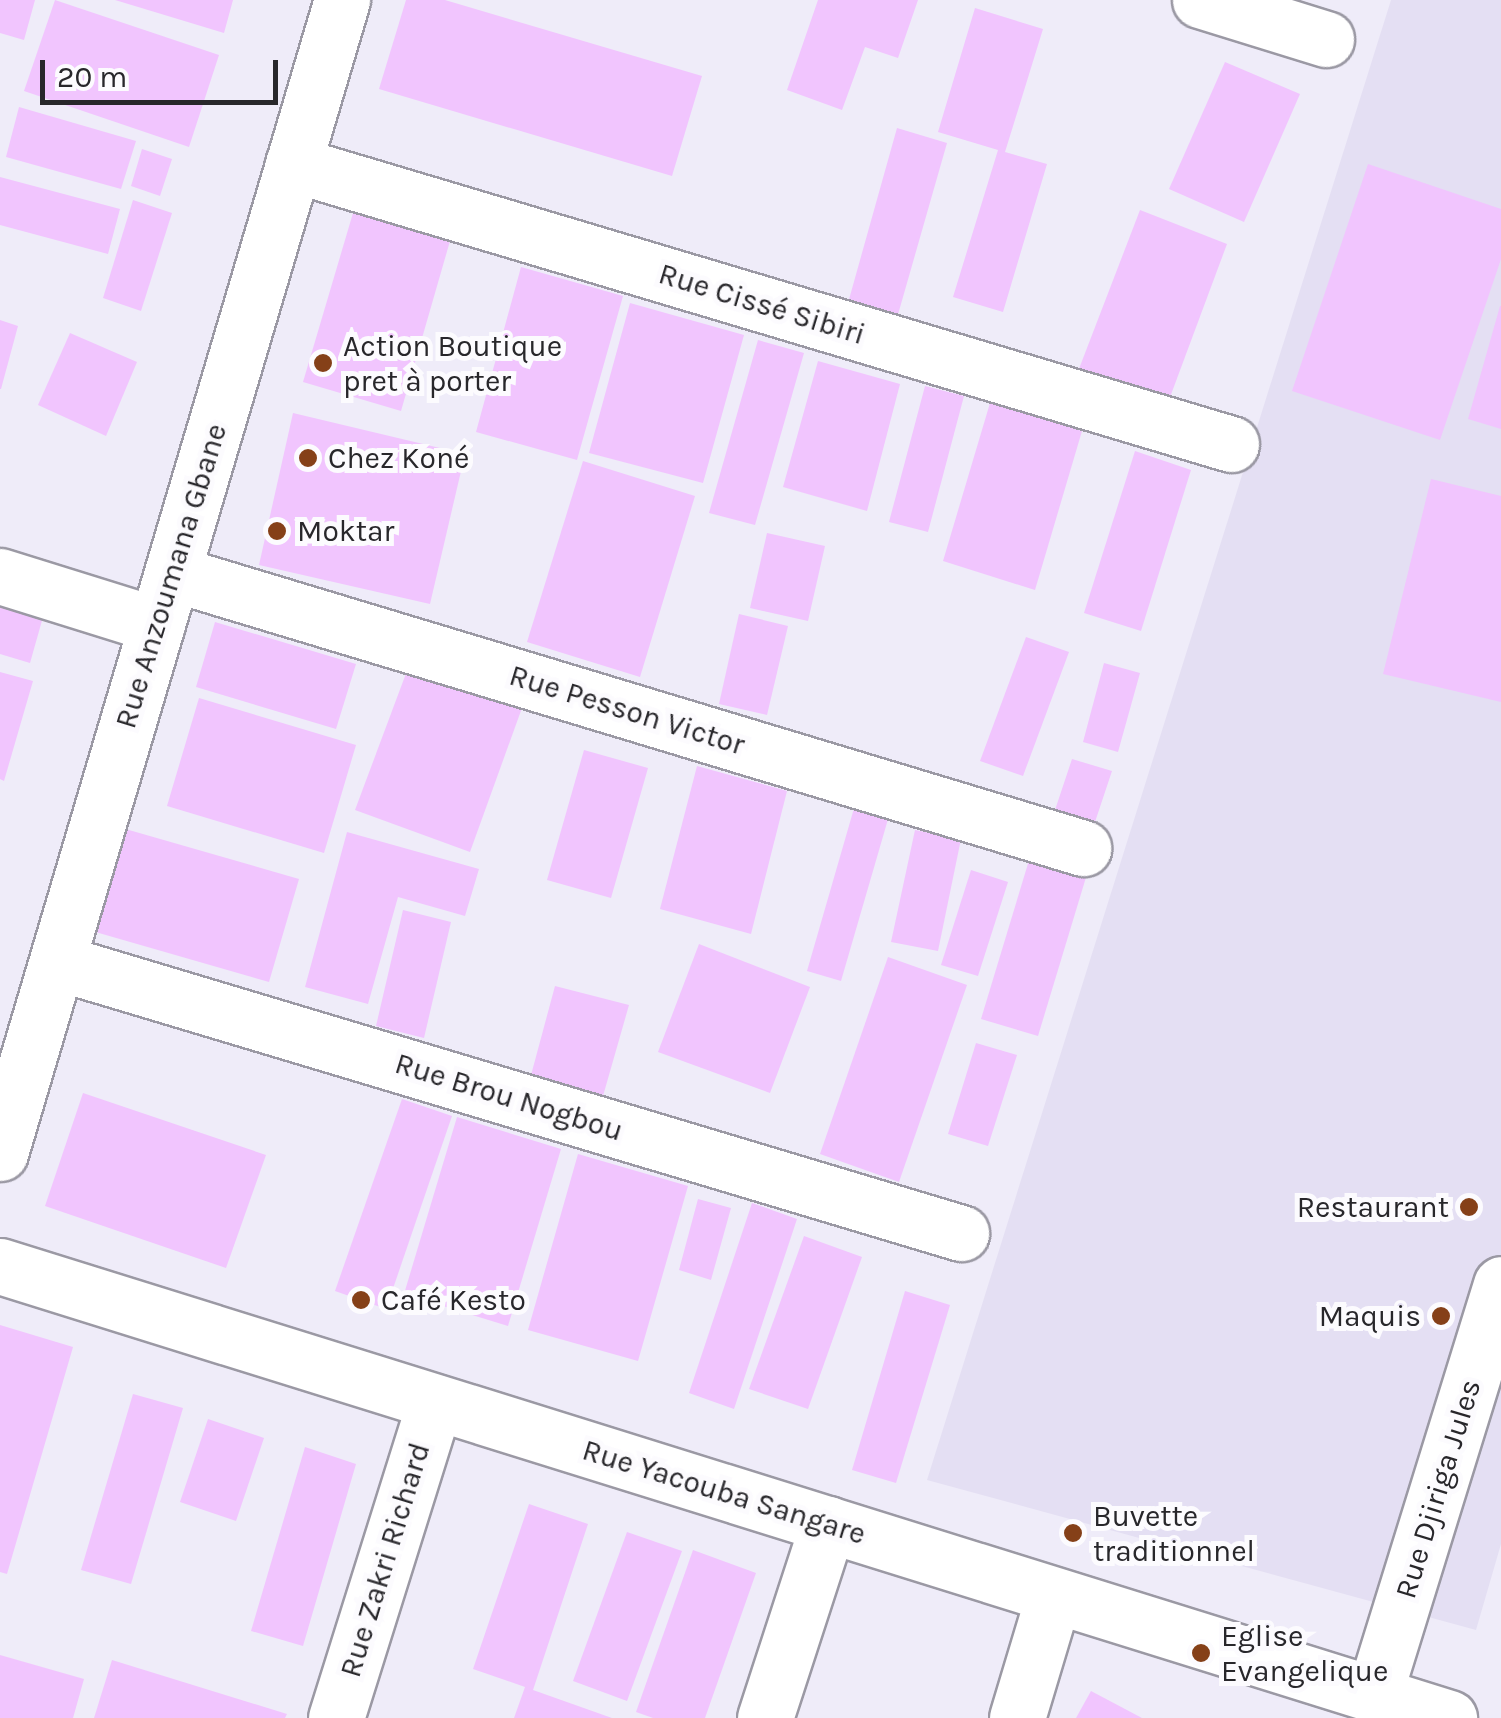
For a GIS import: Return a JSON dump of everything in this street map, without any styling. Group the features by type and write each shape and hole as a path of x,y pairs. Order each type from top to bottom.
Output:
{"street":[{"name":"Rue Anzoumana Gbane","path":"0,1153 342,0"},
{"path":"1200,0 1326,39"},
{"name":"Rue Cissé Sibiri","path":"293,164 1231,444"},
{"name":"Rue Pesson Victor","path":"172,572 1083,848"},
{"path":"0,576 157,625"},
{"name":"Rue Brou Nogbou","path":"57,962 962,1233"},
{"name":"Rue Yacouba Sangare","path":"0,1266 1449,1718"},
{"name":"Rue Djiriga Jules","path":"1374,1695 1501,1284"},
{"name":"Rue Zakri Richard","path":"336,1718 435,1402"},
{"path":"765,1718 828,1524"},
{"path":"1016,1718 1054,1596"}],"shaded area":[{"path":"1391,0 1501,0 1501,1544 1476,1630 927,1480"}],"building":[{"path":"0,0 35,0 24,40 0,33"},
{"path":"55,0 219,55 189,147 24,91"},
{"path":"115,0 233,0 224,33"},
{"path":"406,0 445,0 702,76 672,176 379,89"},
{"path":"818,0 918,0 898,58 865,47 842,110 787,90"},
{"path":"975,8 1043,29 1005,152 1047,164 1003,312 953,297 998,150 938,132"},
{"path":"1225,62 1300,94 1244,222 1169,189"},
{"path":"19,107 136,141 121,189 6,157"},
{"path":"897,128 947,143 897,318 848,303"},
{"path":"142,149 172,159 160,196 131,186"},
{"path":"1368,164 1501,209 1501,259 1440,440 1292,391"},
{"path":"0,177 120,209 108,254 0,225"},
{"path":"133,200 172,213 141,311 103,298"},
{"path":"1140,210 1227,244 1166,408 1077,374"},
{"path":"353,213 450,241 401,411 303,382"},
{"path":"521,267 623,296 577,460 476,432"},
{"path":"630,303 744,335 703,483 589,453"},
{"path":"1501,306 1501,429 1468,419"},
{"path":"0,320 18,326 1,389 0,389"},
{"path":"70,333 137,362 106,436 38,405"},
{"path":"758,340 804,353 755,525 709,513"},
{"path":"818,361 900,384 867,511 783,487"},
{"path":"925,386 964,396 928,532 889,522"},
{"path":"990,403 1082,431 1035,590 943,561"},
{"path":"293,413 465,454 430,604 259,565"},
{"path":"1135,451 1191,470 1141,631 1084,613"},
{"path":"583,461 695,496 640,677 527,642"},
{"path":"1431,479 1501,496 1501,702 1383,674"},
{"path":"767,533 825,546 808,621 750,608"},
{"path":"0,604 43,617 30,663 0,654"},
{"path":"739,614 788,626 767,715 719,704"},
{"path":"215,622 356,664 336,729 196,687"},
{"path":"1026,637 1069,652 1023,776 980,761"},
{"path":"414,652 527,694 470,852 355,810"},
{"path":"1104,663 1140,673 1118,752 1083,742"},
{"path":"0,672 33,681 4,781 0,779"},
{"path":"199,698 356,745 324,853 167,806"},
{"path":"584,750 648,768 611,898 547,880"},
{"path":"1072,759 1112,771 1094,825 1054,813"},
{"path":"697,766 787,791 751,934 660,909"},
{"path":"859,791 893,802 841,981 807,971"},
{"path":"115,826 299,879 269,982 85,929"},
{"path":"915,830 961,839 938,951 891,942"},
{"path":"347,832 479,869 465,916 398,897 368,1004 305,987"},
{"path":"1030,857 1087,874 1038,1036 981,1019"},
{"path":"971,870 1008,882 978,976 941,965"},
{"path":"403,910 451,922 424,1038 376,1026"},
{"path":"699,944 810,987 770,1093 658,1052"},
{"path":"888,957 967,985 899,1182 820,1154"},
{"path":"555,986 629,1005 599,1110 527,1090"},
{"path":"976,1043 1017,1055 988,1146 948,1134"},
{"path":"83,1093 266,1155 226,1268 45,1206"},
{"path":"402,1099 452,1116 386,1309 335,1291"},
{"path":"457,1117 561,1149 508,1326 404,1294"},
{"path":"578,1154 688,1186 638,1361 528,1330"},
{"path":"698,1199 731,1208 711,1280 679,1270"},
{"path":"752,1203 797,1219 734,1409 689,1393"},
{"path":"804,1236 862,1257 808,1409 749,1389"},
{"path":"905,1291 950,1305 896,1483 852,1470"},
{"path":"0,1325 73,1347 7,1574 0,1572"},
{"path":"133,1394 183,1408 131,1584 81,1570"},
{"path":"208,1419 264,1438 236,1521 180,1502"},
{"path":"305,1447 356,1464 303,1646 251,1631"},
{"path":"529,1504 588,1524 533,1690 612,1718 514,1718 525,1687 473,1669"},
{"path":"627,1532 682,1551 627,1701 573,1681"},
{"path":"693,1550 756,1573 705,1718 653,1718 636,1712"},
{"path":"0,1655 84,1679 73,1718 0,1718"},
{"path":"112,1660 287,1714 285,1718 94,1718"},
{"path":"1091,1691 1142,1718 1076,1718"}],"place":[{"name":"Action Boutique pret à porter","path":"323,363"},
{"name":"Chez Koné","path":"308,458"},
{"name":"Moktar","path":"277,531"},
{"name":"Restaurant","path":"1469,1207"},
{"name":"Café Kesto","path":"361,1300"},
{"name":"Maquis","path":"1441,1316"},
{"name":"Buvette traditionnel","path":"1073,1533"},
{"name":"Eglise Evangelique","path":"1201,1653"}]}
